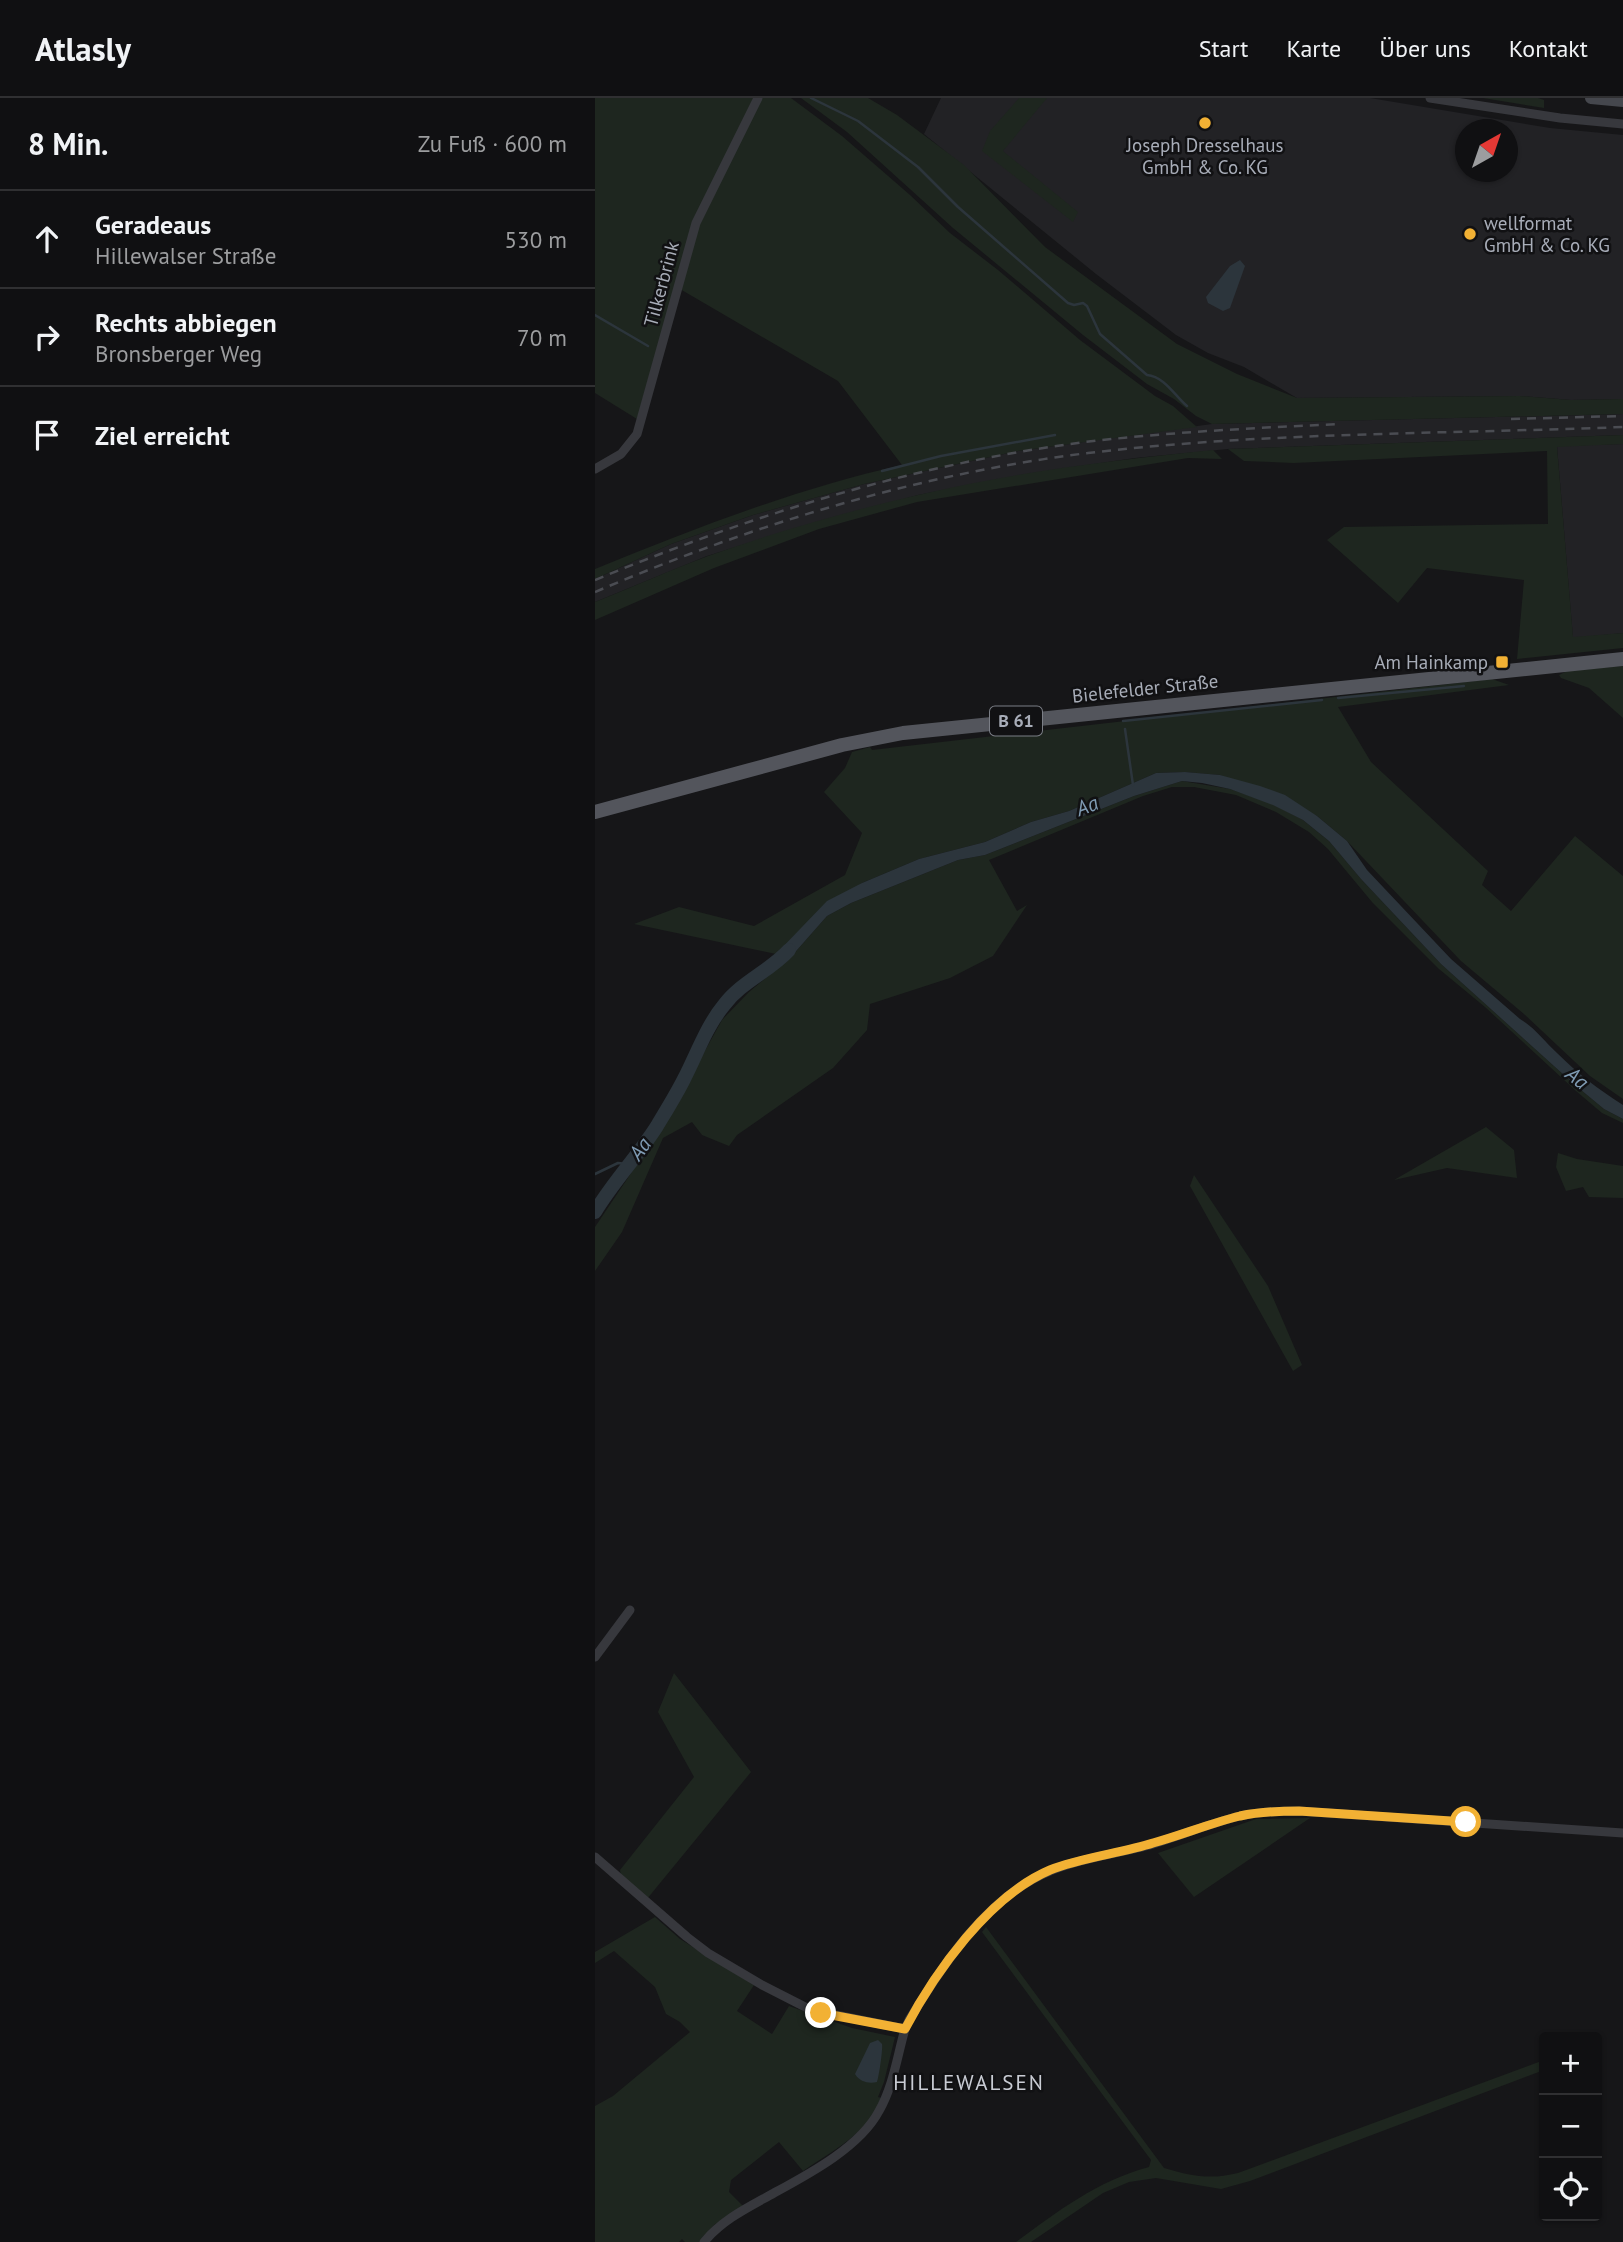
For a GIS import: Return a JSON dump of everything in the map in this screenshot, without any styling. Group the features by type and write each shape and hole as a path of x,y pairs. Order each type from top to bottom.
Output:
{"main road":[{"path":"1591,98 1623,101"},
{"name":"Bielefelder Straße","path":"595,812 842,745 903,733 1623,659"}],"street":[{"name":"Tilkerbrink","path":"595,469 621,454 637,435 696,223 758,98"},
{"path":"1430,98 1560,118 1623,124"},
{"path":"595,1657 630,1609"},
{"path":"704,2242 730,2218 793,2183 859,2138 875,2118 887,2095 905,2029 936,1979 975,1928 997,1905 1026,1883 1053,1869 1154,1843 1238,1816 1274,1811 1623,1833"},
{"path":"595,1857 708,1953 773,1992 797,2005 821,2013 905,2029"}],"shaded area":[{"path":"595,98 755,98 693,221 637,419 595,393"},
{"path":"762,98 791,98 842,136 950,233 1080,340 1155,396 1173,406 1197,427 1018,451 864,484 753,515 671,544 595,579 595,569 708,524 823,486 902,465 838,381 680,289 699,223"},
{"path":"801,98 868,98 897,115 964,165 1045,247 1177,344 1237,374 1297,398 1520,396 1571,400 1623,399 1623,414 1212,424 1147,384 1083,335 953,228 847,132"},
{"path":"941,98 1370,98 1496,119 1455,119 1455,182 1518,182 1518,123 1623,135 1623,399 1571,400 1520,396 1297,398 1244,367 1208,353 1176,335 1096,274 924,134"},
{"path":"1019,98 1047,98 1003,151 1078,212 1073,222 982,151 990,131"},
{"path":"1483,98 1538,98 1544,100 1544,108"},
{"path":"1623,414 1623,435 1228,449 1135,458 1027,474 918,495 765,538 707,556 595,602 595,579 671,544 753,515 864,484 1018,451 1212,424"},
{"path":"1623,435 1623,444 1557,447 1573,637 1623,633 1623,648 1517,659 1524,580 1427,568 1398,603 1327,540 1344,527 1548,524 1547,451 1294,463 1244,461 1228,449"},
{"path":"1623,444 1623,633 1573,638 1557,446"},
{"path":"1213,450 1222,459 1188,458 917,502 819,529 714,568 595,620 595,602 708,556 839,515 918,495 1028,473"},
{"path":"1623,666 1623,718 1589,688 1559,675 1567,671"},
{"path":"1492,679 1509,685 1338,707 1371,762 1488,871 1482,885 1511,911 1575,836 1623,876 1623,1099 1590,1076 1524,1014 1461,961 1347,841 1317,816 1220,775 1156,773 1069,811 1031,822 985,842 919,859 862,883 776,954 634,924 679,907 754,926 845,875 862,833 824,792 845,768 852,752 870,747 872,750"},
{"path":"1182,781 1230,789 1273,804 1303,820 1329,841 1441,964 1575,1085 1604,1109 1623,1119 1623,1123 1602,1113 1439,969 1372,902 1328,849 1309,832 1276,812 1236,795 1194,787 1172,787 1143,796 989,860 1017,911 1027,905 993,956 950,978 870,1004 867,1030 833,1068 737,1135 729,1146 702,1135 692,1122 663,1138 622,1232 595,1271 595,1227 666,1121 722,1020 749,992 790,958 827,916 851,903 958,860 985,855 1134,796"},
{"path":"1486,1127 1514,1150 1517,1178 1447,1168 1394,1180"},
{"path":"1558,1153 1577,1159 1623,1166 1623,1198 1589,1197 1583,1187 1566,1191 1556,1167"},
{"path":"1194,1175 1268,1286 1302,1365 1293,1371 1190,1186"},
{"path":"674,1673 751,1772 647,1899 621,1877 620,1870 694,1777 658,1712"},
{"path":"1310,1818 1194,1897 1158,1853 1256,1819"},
{"path":"655,1917 680,1939 754,1985 737,2011 772,2034 789,2006 852,2028 895,2037 878,2097 881,2098 859,2131 803,2171 779,2142 731,2180 729,2192 743,2206 714,2225 700,2242 685,2242 682,2239 679,2242 595,2242 595,2106 613,2096 690,2032 666,2014 655,1987 614,1951 595,1963 595,1952"},
{"path":"986,1927 1164,2168 1174,2171 1209,2177 1238,2173 1539,2062 1539,2072 1250,2181 1221,2189 1156,2178 1129,2182 1103,2193 1031,2242 1016,2242 1095,2189 1149,2167 1151,2160 982,1932"}],"water":[{"path":"1240,260 1245,266 1230,308 1223,311 1208,303 1206,297 1230,266"},
{"path":"1156,773 1220,775 1260,786 1285,795 1317,816 1347,841 1367,870 1451,959 1530,1026 1580,1074 1623,1105 1623,1119 1604,1109 1575,1085 1441,964 1329,841 1303,820 1230,789 1202,783 1182,781 1134,796 985,855 958,860 851,903 827,916 790,958 777,962 776,954 827,901 862,883 919,859 985,842 1031,822 1069,811"},
{"path":"878,2040 882,2047 877,2082 865,2082 855,2074 870,2043"}],"waterway":[{"path":"811,98 858,121 918,167 958,207 1068,303 1083,303 1087,306 1100,334 1147,375 1164,383 1187,406"},
{"path":"595,315 648,346"},
{"path":"882,471 941,456 1055,435"},
{"path":"1338,698 1464,686"},
{"path":"1123,721 1322,700"},
{"path":"1125,729 1133,785"},
{"name":"Aa","path":"595,1212 657,1126 718,1013 731,997 789,950"},
{"path":"595,1174 618,1163 628,1164"}],"railway":[{"path":"1511,419 1623,416"},
{"path":"595,580 654,556 774,514 897,478 959,464 1085,442 1340,424"},
{"path":"595,592 714,545 837,505 961,474 1024,462 1088,453 1222,441 1623,427"}],"place":[{"name":"Joseph Dresselhaus GmbH & Co. KG","path":"1205,123"},
{"name":"wellformat GmbH & Co. KG","path":"1470,234"},
{"name":"Am Hainkamp","path":"1502,662"}],"district":[{"name":"HILLEWALSEN","path":"969,2083"}],"route":[{"path":"821,2013 905,2029 936,1979 975,1928 997,1905 1026,1883 1053,1869 1154,1843 1238,1816 1274,1811 1466,1822"}]}
